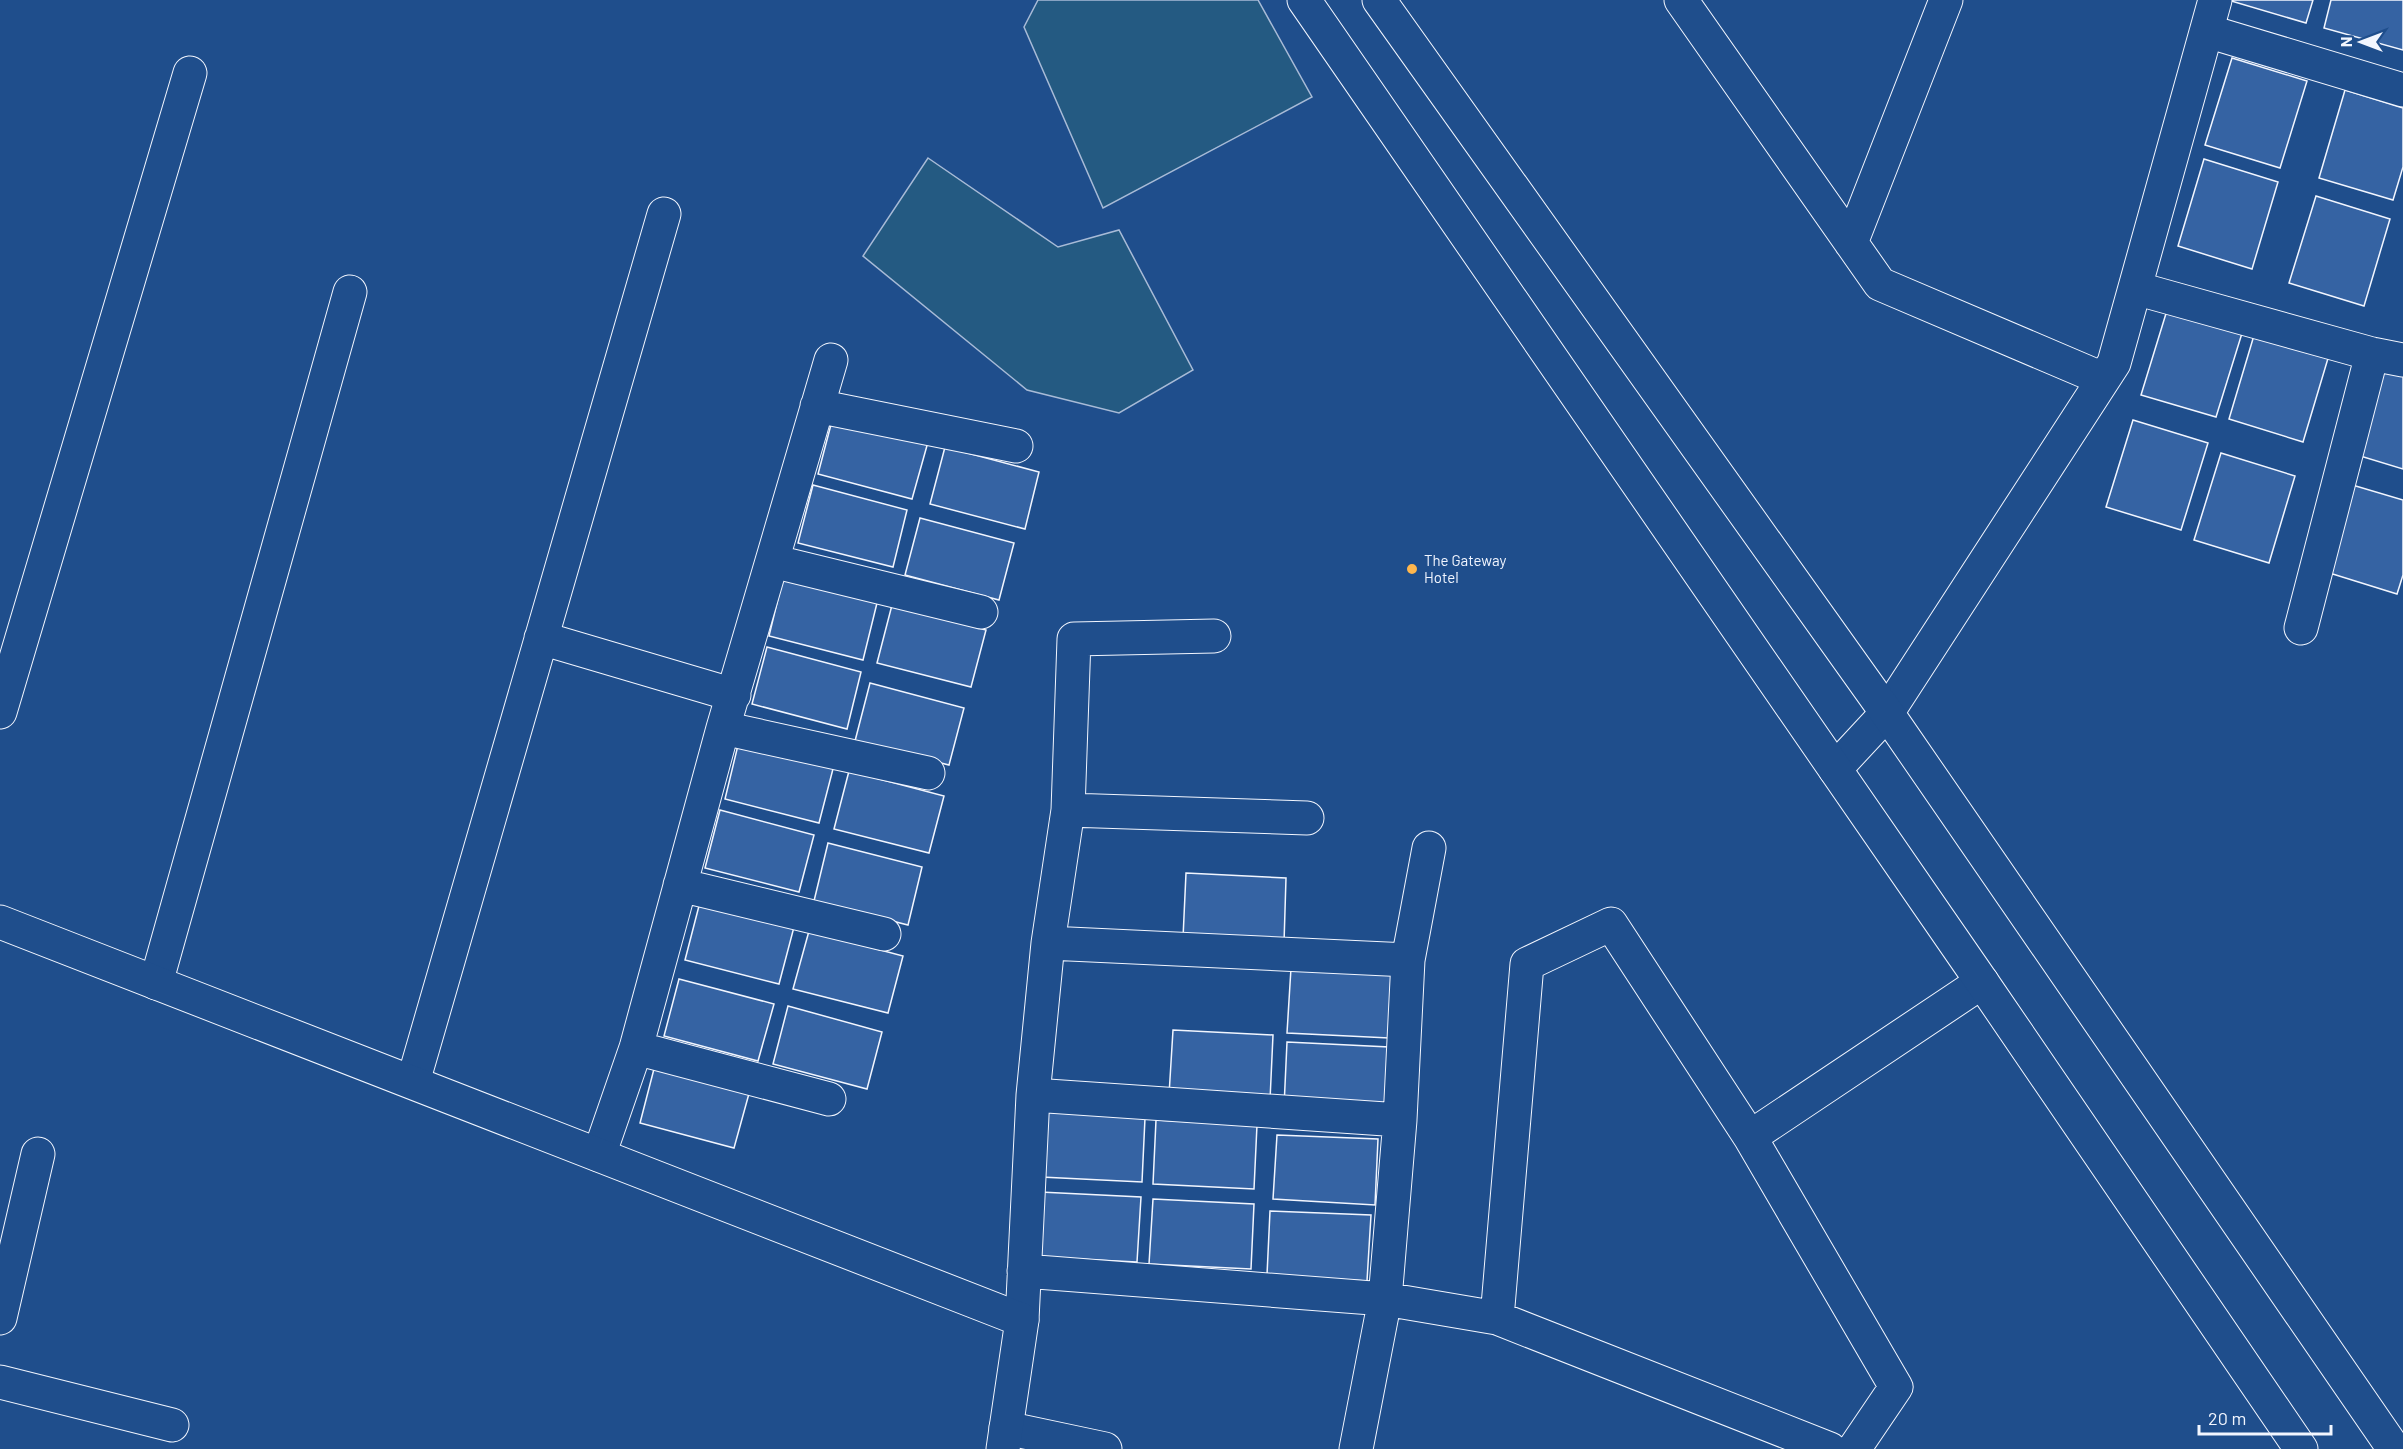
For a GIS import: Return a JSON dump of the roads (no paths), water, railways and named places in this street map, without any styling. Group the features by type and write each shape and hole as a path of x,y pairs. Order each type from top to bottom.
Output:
{"street":[{"path":"1304,0 1982,982 2301,1449"},
{"path":"1378,0 1887,712 2394,1449"},
{"path":"1680,0 1880,284 2103,379"},
{"path":"1701,30 1714,0"},
{"path":"1851,243 1946,0"},
{"path":"1835,769 1887,712 2114,363 2215,0"},
{"path":"2207,31 2403,90"},
{"path":"0,712 190,73"},
{"path":"413,1082 663,214"},
{"path":"2135,288 2387,357 2301,628"},
{"path":"156,983 350,292"},
{"path":"599,1155 636,1048 723,728 831,360"},
{"path":"818,406 1016,446"},
{"path":"772,561 981,612"},
{"path":"1105,1449 1005,1438 1022,1320 1033,1095 1048,943 1068,810 1074,639 1214,636"},
{"path":"541,638 734,695"},
{"path":"723,728 928,773"},
{"path":"1068,810 1307,818"},
{"path":"1356,1449 1385,1299 1400,1120 1408,960 1429,848"},
{"path":"680,885 884,934"},
{"path":"0,922 1022,1320"},
{"path":"1497,1318 1527,964 1611,924 1750,1137 1896,1387 1854,1449"},
{"path":"1048,943 1408,960"},
{"path":"1750,1137 1982,982"},
{"path":"636,1048 829,1099"},
{"path":"1033,1095 1400,1120"},
{"path":"0,1318 38,1154"},
{"path":"1024,1271 1385,1299 1497,1318 1830,1449"},
{"path":"0,1382 172,1425"}],"place":[{"name":"The Gateway Hotel","path":"1412,569"}]}
